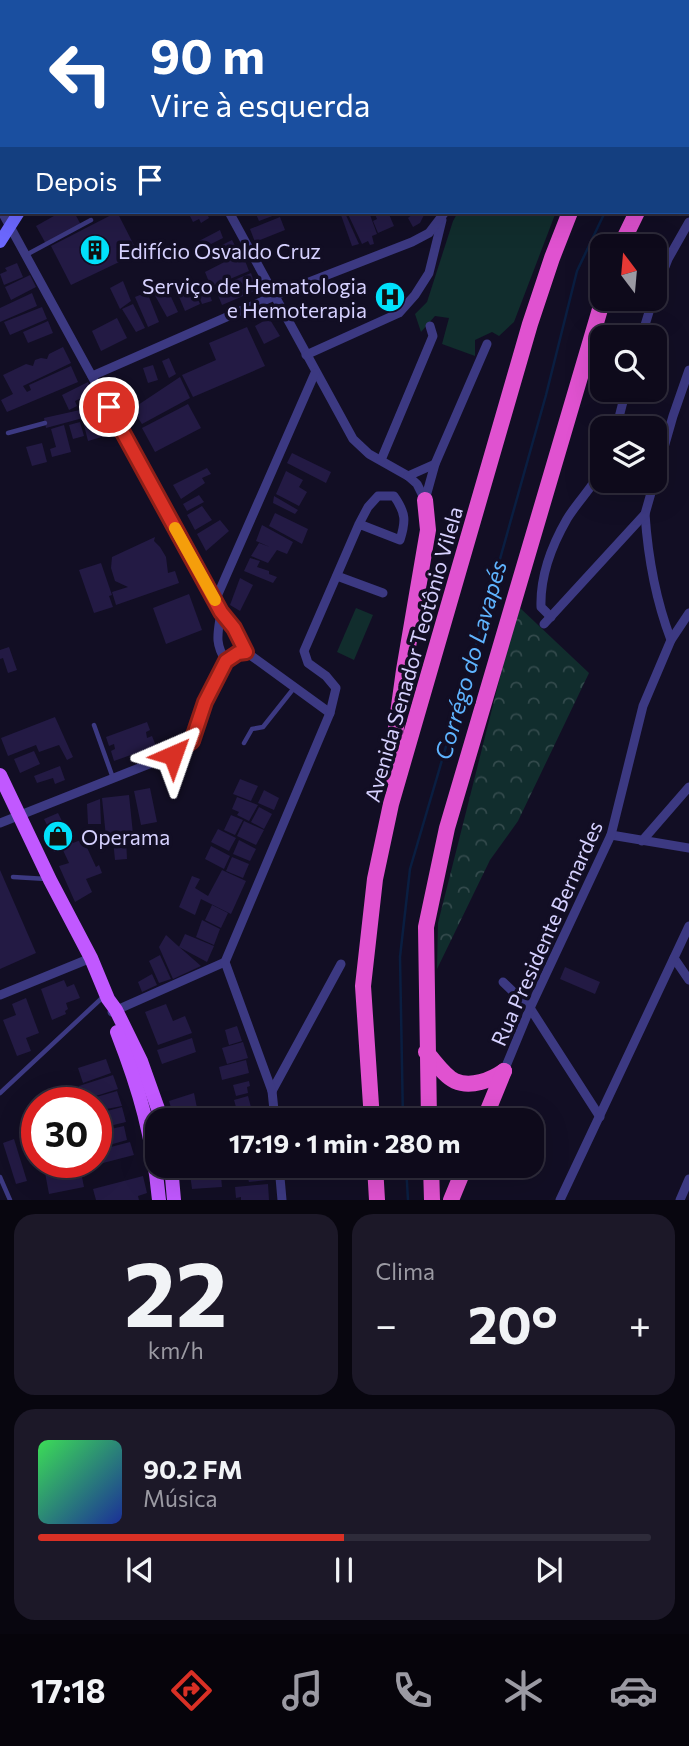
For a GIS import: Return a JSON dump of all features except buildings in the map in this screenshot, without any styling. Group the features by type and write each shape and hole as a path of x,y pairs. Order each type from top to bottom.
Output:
{"highway":[{"name":"Avenida Senador Teotônio Vilela","path":"371,1108 363,986 375,879 391,804 530,324 569,214"},
{"path":"626,234 636,214"},
{"path":"629,227 644,214"},
{"path":"428,1108 426,927 445,840 495,660 599,312"},
{"path":"391,804 394,742 428,530 425,500"},
{"path":"426,1052 453,1081 484,1082 504,1071"},
{"path":"489,1108 504,1071"},
{"path":"376,1178 377,1200"},
{"path":"431,1178 432,1200"},
{"path":"451,1200 460,1178"}],"main road":[{"path":"0,242 18,214"},
{"path":"0,775 91,958 110,1004 146,1113 159,1200"},
{"path":"110,1004 141,1061 158,1108"},
{"path":"172,1178 174,1200"}],"street":[{"path":"3,214 221,612 234,628 246,652 330,713"},
{"path":"230,214 353,439 369,454 408,476 417,484 425,500"},
{"path":"92,376 274,296 412,242 429,233 444,214"},
{"path":"306,355 399,313 415,295 429,272 444,214"},
{"path":"667,263 687,229"},
{"path":"381,460 433,336 430,326"},
{"path":"425,500 435,464 487,344"},
{"path":"671,640 658,606 649,557 645,513 689,370"},
{"path":"215,601 316,373"},
{"path":"408,476 435,464"},
{"path":"590,486 568,518 550,555 541,590 541,607 548,621 645,513"},
{"path":"274,1108 272,1091 225,962 330,713 336,688 326,676 308,663 304,651 359,524 368,507 378,496 394,496 403,509 406,520 400,540 359,524"},
{"path":"337,576 383,593"},
{"path":"221,612 217,635 218,649 226,661"},
{"name":"Rua Presidente Bernardes","path":"504,1071 530,1008 611,835 643,706 671,640 689,614"},
{"path":"0,823 173,755 192,741 205,702 226,661 238,653 246,652"},
{"path":"642,841 689,787"},
{"path":"611,835 689,848"},
{"path":"560,1200 689,926"},
{"path":"0,995 91,958"},
{"path":"674,958 689,980"},
{"path":"110,1004 225,962"},
{"path":"272,1091 341,964"},
{"path":"502,982 530,1008 600,1117"},
{"path":"280,1178 282,1200"},
{"path":"680,1200 689,1179"}],"lane":[{"path":"25,256 92,220"},
{"path":"82,414 109,407"},
{"path":"8,433 45,423"},
{"path":"244,743 252,729 263,727 294,687"},
{"path":"94,724 114,778"},
{"path":"13,877 50,880"},
{"path":"0,1093 110,1004"},
{"path":"0,1177 10,1200"}],"green space":[{"path":"457,214 555,214 514,322 499,336 492,332 475,340 475,356 442,344 449,318 435,316 421,332 415,314 427,302"},
{"path":"519,607 589,673 518,821 490,860 437,969 438,923"},
{"path":"356,608 373,615 354,660 337,652"}],"waterway":[{"name":"Corrégo do Lavapés","path":"403,1108 400,957 410,869 546,395 577,271 604,214"},
{"name":"Corrégo do Lavapés","path":"407,1178 408,1200"}],"slow traffic":[{"path":"175,528 215,600"}],"place":[{"name":"Edifício Osvaldo Cruz","path":"95,250"},
{"name":"Serviço de Hematologia e Hemoterapia","path":"390,297"},
{"name":"Operama","path":"58,836"}],"route":[{"path":"109,407 221,612 234,628 246,652 238,653 226,661 205,702 192,741 173,755"}]}
